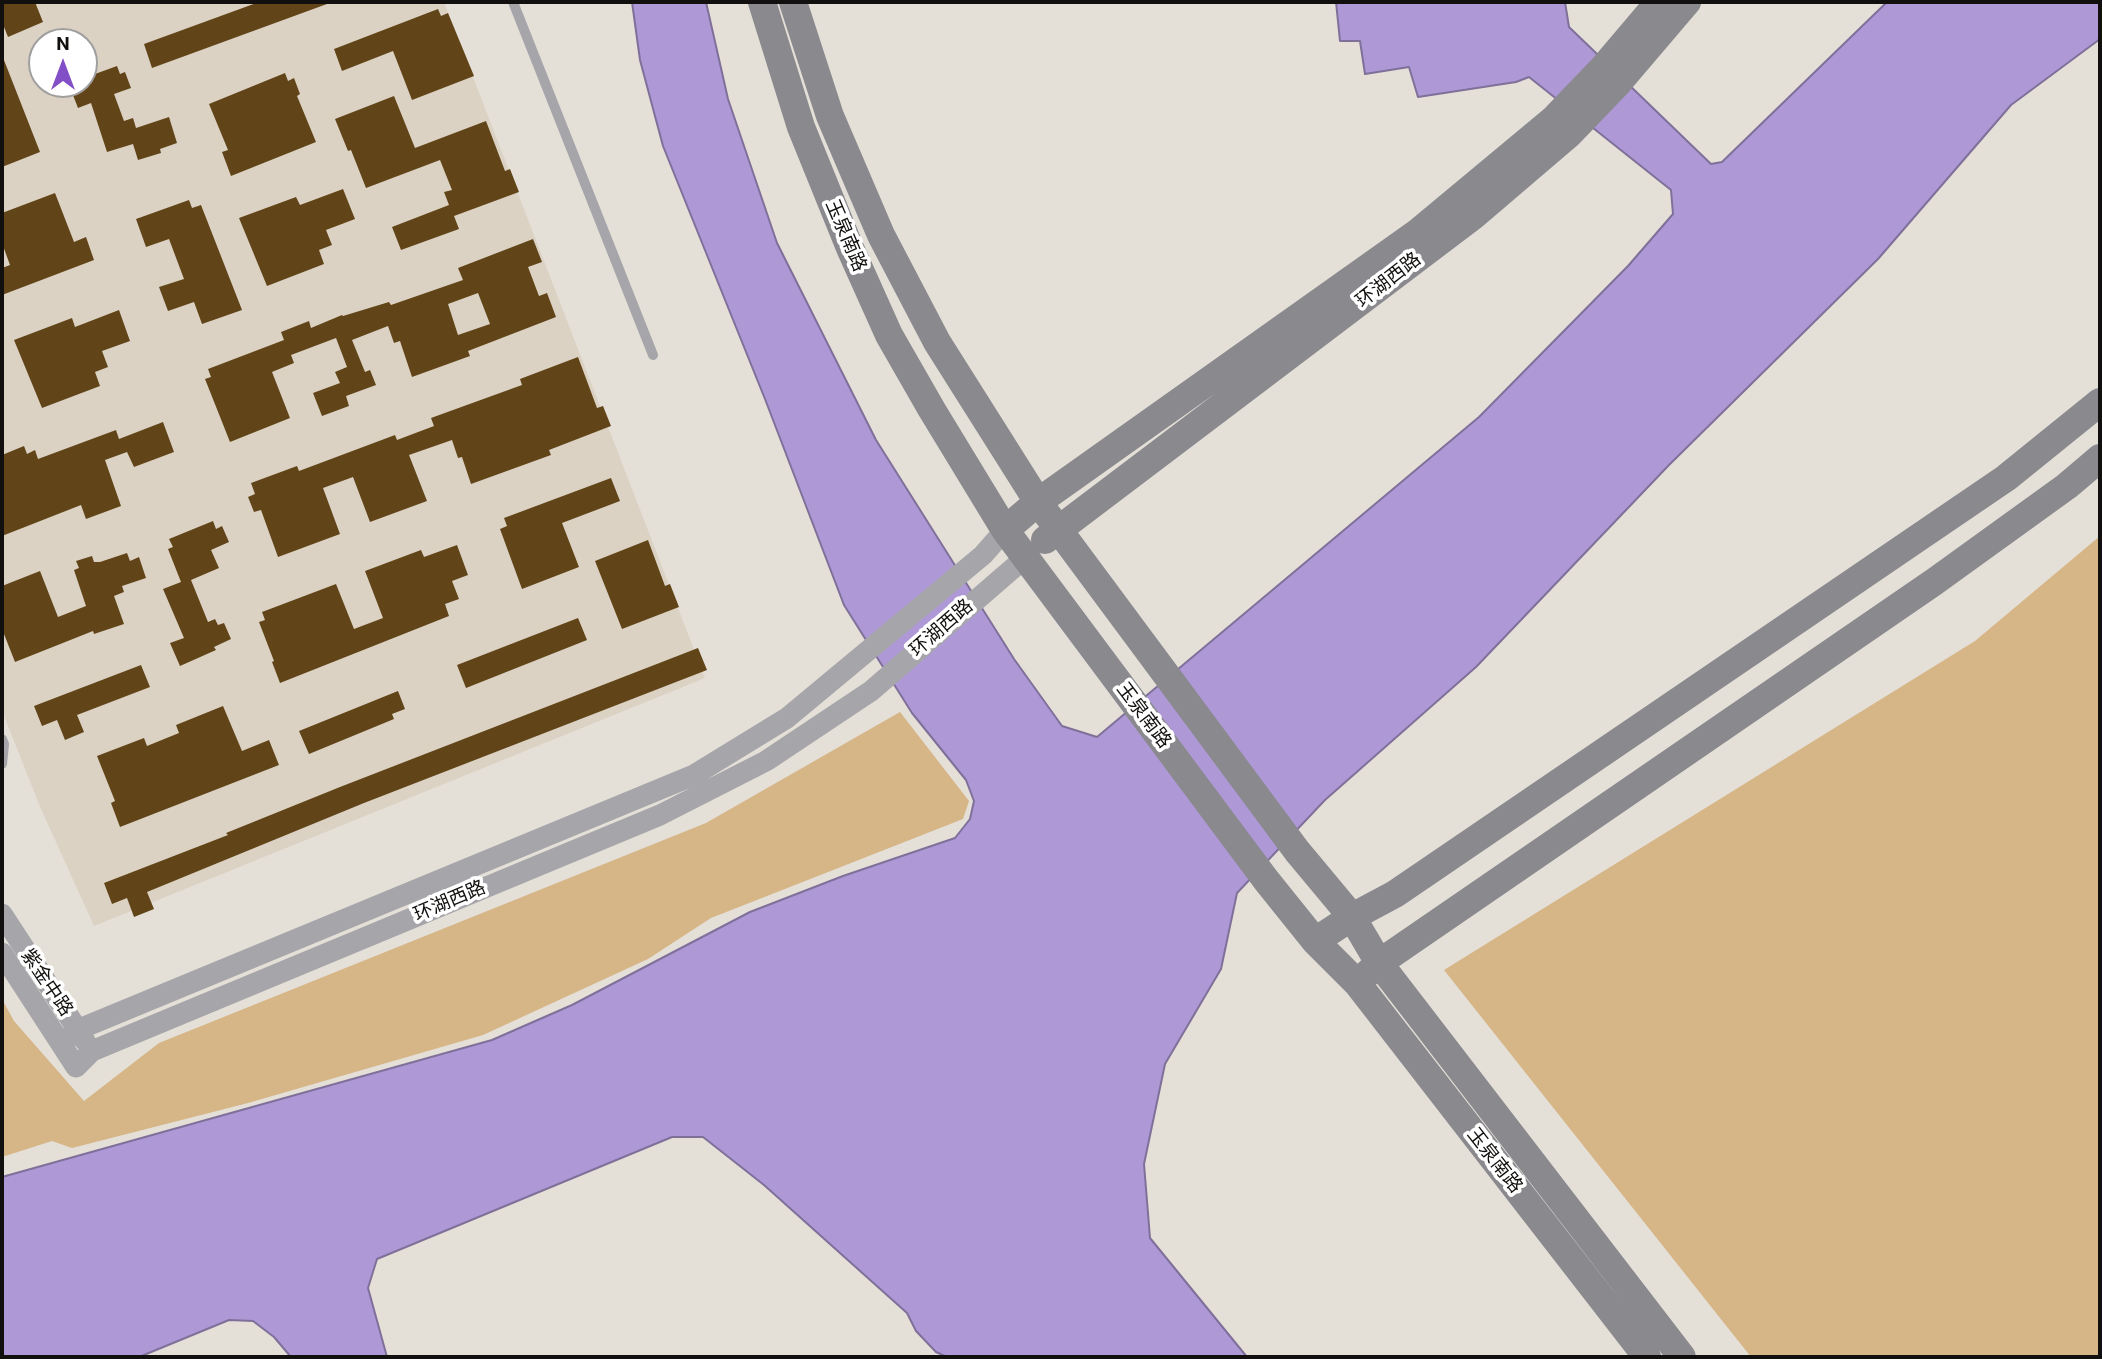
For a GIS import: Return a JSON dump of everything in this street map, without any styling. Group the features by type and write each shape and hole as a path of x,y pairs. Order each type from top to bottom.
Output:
{"street":[{"name":"玉泉南路","path":"762,2 801,127 889,335 1005,530 1266,880 1315,941 1357,983 1647,1357"},
{"name":"玉泉南路","path":"793,2 830,116 881,235 937,342 1038,502 1297,851 1352,917 1379,963 1682,1357"},
{"name":"环湖西路","path":"1611,76 1660,2"},
{"name":"环湖西路","path":"76,1067 92,1051 660,815 766,761 871,691 1057,528 1310,341 1462,224 1687,2"},
{"name":"环湖西路","path":"69,1037 694,775 787,718 984,555 1005,530 1038,502 1417,233 1562,126"},
{"path":"1315,941 1395,894 1996,485 2100,402"},
{"path":"1357,983 1379,963 1934,582 2067,486 2100,458"},
{"name":"紫金中路","path":"2,914 69,1037 76,1067"},
{"name":"紫金中路","path":"2,953 69,1037 92,1051"}],"lane":[{"path":"513,2 653,355"},
{"path":"2,739 2,764"}],"shaded area":[{"path":"2,2 444,2 705,678 94,926 41,809 2,711"},
{"path":"632,2 706,2 728,99 777,243 876,440 1014,659 1062,726 1097,737 1479,417 1628,266 1673,214 1671,190 1529,77 1516,82 1418,97 1409,67 1365,74 1360,41 1340,41 1336,2 1565,2 1569,27 1711,164 1722,162 1887,2 2100,2 2100,39 2011,105 1878,259 1669,465 1476,667 1325,800 1237,893 1221,969 1165,1064 1144,1164 1150,1238 1247,1357 947,1357 936,1352 916,1331 907,1313 764,1185 703,1137 672,1137 377,1259 368,1288 387,1357 291,1357 274,1337 253,1321 229,1320 139,1357 2,1357 2,1177 492,1040 572,1005 750,912 843,876 955,838 970,819 974,801 966,780 912,713 844,605 663,146 640,60"},
{"path":"2100,536 2100,1357 1751,1357 1444,970 1975,641"},
{"path":"900,712 969,801 963,819 711,918 648,959 483,1035 248,1103 72,1148 52,1141 2,1157 2,999 14,1021 84,1101 159,1043 706,823"}],"building":[{"path":"2,2 35,2 43,22 8,37 2,22"},
{"path":"259,2 327,4 152,68 144,44"},
{"path":"438,9 441,16 448,13 474,76 412,100 393,51 342,71 334,49"},
{"path":"2,55 40,152 2,167"},
{"path":"117,66 120,74 125,72 131,88 114,94 124,121 133,118 136,128 169,117 177,143 160,149 161,153 138,160 133,144 107,152 91,103 78,108 74,98 98,98 98,73"},
{"path":"285,73 288,81 294,78 300,94 297,96 316,142 231,176 222,152 228,150 209,104"},
{"path":"394,96 415,148 486,121 505,171 510,169 519,192 454,216 459,229 401,250 392,227 449,205 444,192 452,190 440,160 366,188 335,119"},
{"path":"343,189 355,219 326,230 332,245 319,250 324,264 267,286 239,218 296,197 300,205"},
{"path":"55,193 74,242 86,237 94,260 2,295 2,268 10,265 2,243 2,213"},
{"path":"189,200 192,208 201,205 242,310 202,324 194,302 168,311 159,287 184,279 169,239 146,247 136,219"},
{"path":"533,239 542,262 528,267 539,296 547,293 556,317 468,351 470,356 412,377 400,341 394,343 388,326 352,340 365,372 370,370 376,385 346,396 349,406 322,416 313,393 340,383 335,372 347,367 336,338 291,355 294,363 272,372 290,418 230,442 205,379 211,377 208,369 284,340 281,332 309,321 311,328 342,315 389,302 391,305 463,280 458,268","holes":["478,293 490,324 458,335 448,304"]},
{"path":"119,310 130,341 102,351 108,367 95,372 100,386 42,408 14,340 72,318 75,327"},
{"path":"578,357 597,408 603,406 611,426 549,450 551,455 471,484 462,457 458,458 452,440 409,455 427,501 370,522 353,477 323,488 340,534 278,557 261,510 254,512 248,497 255,494 251,483 297,466 299,471 395,435 397,440 434,426 431,418 522,385 520,379"},
{"path":"163,422 174,452 134,467 127,452 105,460 121,506 86,519 81,505 2,536 2,455 24,446 27,454 35,450 38,459 116,430 119,439"},
{"path":"611,478 620,501 562,523 579,567 522,589 500,529 507,526 504,518"},
{"path":"213,521 216,529 222,526 229,542 211,550 219,568 191,580 208,622 215,619 218,625 224,623 231,639 214,647 216,650 180,666 170,643 184,638 163,589 181,582 168,549 173,547 169,539"},
{"path":"648,540 665,586 670,584 679,607 622,629 595,561"},
{"path":"457,545 468,575 452,581 459,599 445,604 449,616 280,683 259,622 265,620 262,612 336,584 354,629 383,618 365,571 421,550 424,557"},
{"path":"127,553 130,561 139,557 146,578 122,586 124,592 114,596 124,624 94,634 93,631 15,662 2,629 2,586 40,571 58,617 86,606 74,570 79,568 76,561 92,556 94,562 100,562"},
{"path":"578,618 587,640 466,688 457,665"},
{"path":"698,648 707,670 364,803 147,892 154,909 134,917 127,898 112,904 104,883 228,835 226,833 340,787"},
{"path":"141,665 150,687 77,715 84,732 65,740 57,720 42,726 34,706"},
{"path":"398,691 405,709 392,714 394,719 309,754 299,731"},
{"path":"223,706 242,751 269,740 279,765 120,827 111,803 115,801 97,756 144,738 147,746 179,733 176,725"}]}
